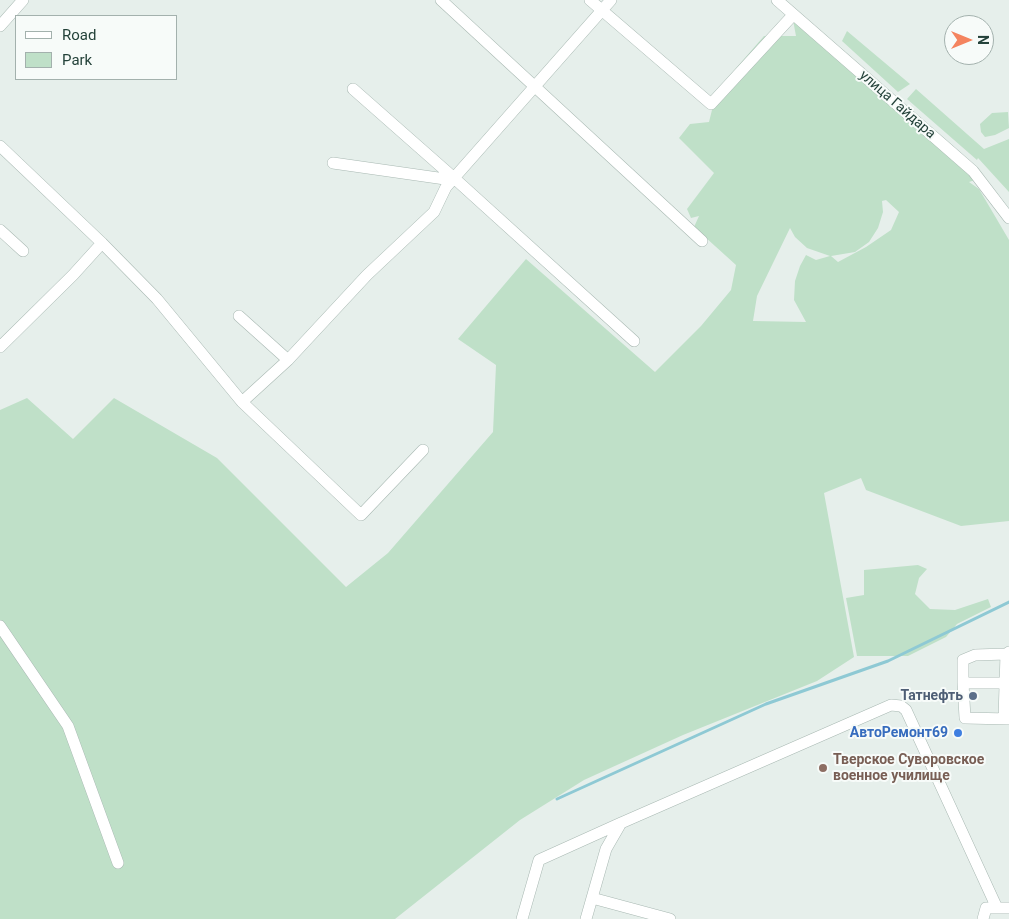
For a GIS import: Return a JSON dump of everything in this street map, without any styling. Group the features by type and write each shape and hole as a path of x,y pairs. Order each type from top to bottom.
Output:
{"street":[{"path":"0,26 23,0"},
{"path":"441,0 533,87 702,241"},
{"path":"590,0 711,104 793,15"},
{"path":"242,402 288,360 367,275 434,212 446,187 611,0"},
{"name":"улица Гайдара","path":"784,2 793,15 973,171 1009,218"},
{"path":"353,90 634,341"},
{"path":"0,146 102,243 157,299 242,402 361,515 423,450"},
{"path":"332,163 453,179"},
{"path":"0,230 23,251"},
{"path":"0,347 73,275 102,243"},
{"path":"239,316 288,360"},
{"path":"0,626 68,726 118,863"},
{"path":"1008,653 1004,683 1006,718 965,718 963,660 975,655 1008,653"},
{"path":"963,683 1004,683"},
{"path":"522,919 539,860 884,706 901,706 906,710 1003,908 986,908 983,919"},
{"path":"586,919 606,849 621,823"},
{"path":"592,898 670,919"}],"green space":[{"path":"793,20 975,180 969,182 979,189 1009,240 1009,521 961,526 866,490 861,478 824,493 854,657 817,681 683,735 584,780 520,820 395,919 0,919 0,410 27,398 73,439 114,398 217,458 346,587 388,553 493,432 496,365 458,339 526,259 655,372 701,326 731,290 736,265 694,227 699,216 691,218 687,209 714,173 679,138 690,124 709,122 717,90 764,36 796,36","holes":["886,200 899,212 891,230 866,247 838,262 831,256 855,252 869,242 878,228 883,212 882,201","790,228 795,237 807,248 830,256 816,260 806,255 800,266 795,281 794,300 806,322 753,321 757,296"]},
{"path":"847,31 910,84 898,92 842,41"},
{"path":"916,89 984,149 1009,139 1009,192 978,158 977,160 907,99"},
{"path":"1008,112 1009,128 995,135 985,137 981,132 980,124 992,113"},
{"path":"918,565 927,569 919,578 915,594 930,609 955,610 988,599 991,607 957,624 946,637 908,656 857,656 846,598 864,595 864,570"}],"waterway":[{"path":"557,799 766,704 888,661 1009,602"}],"place":[{"name":"Татнефть","path":"973,696"},
{"name":"АвтоРемонт69","path":"958,733"},
{"name":"Тверское Суворовское военное училище","path":"823,768"}]}
